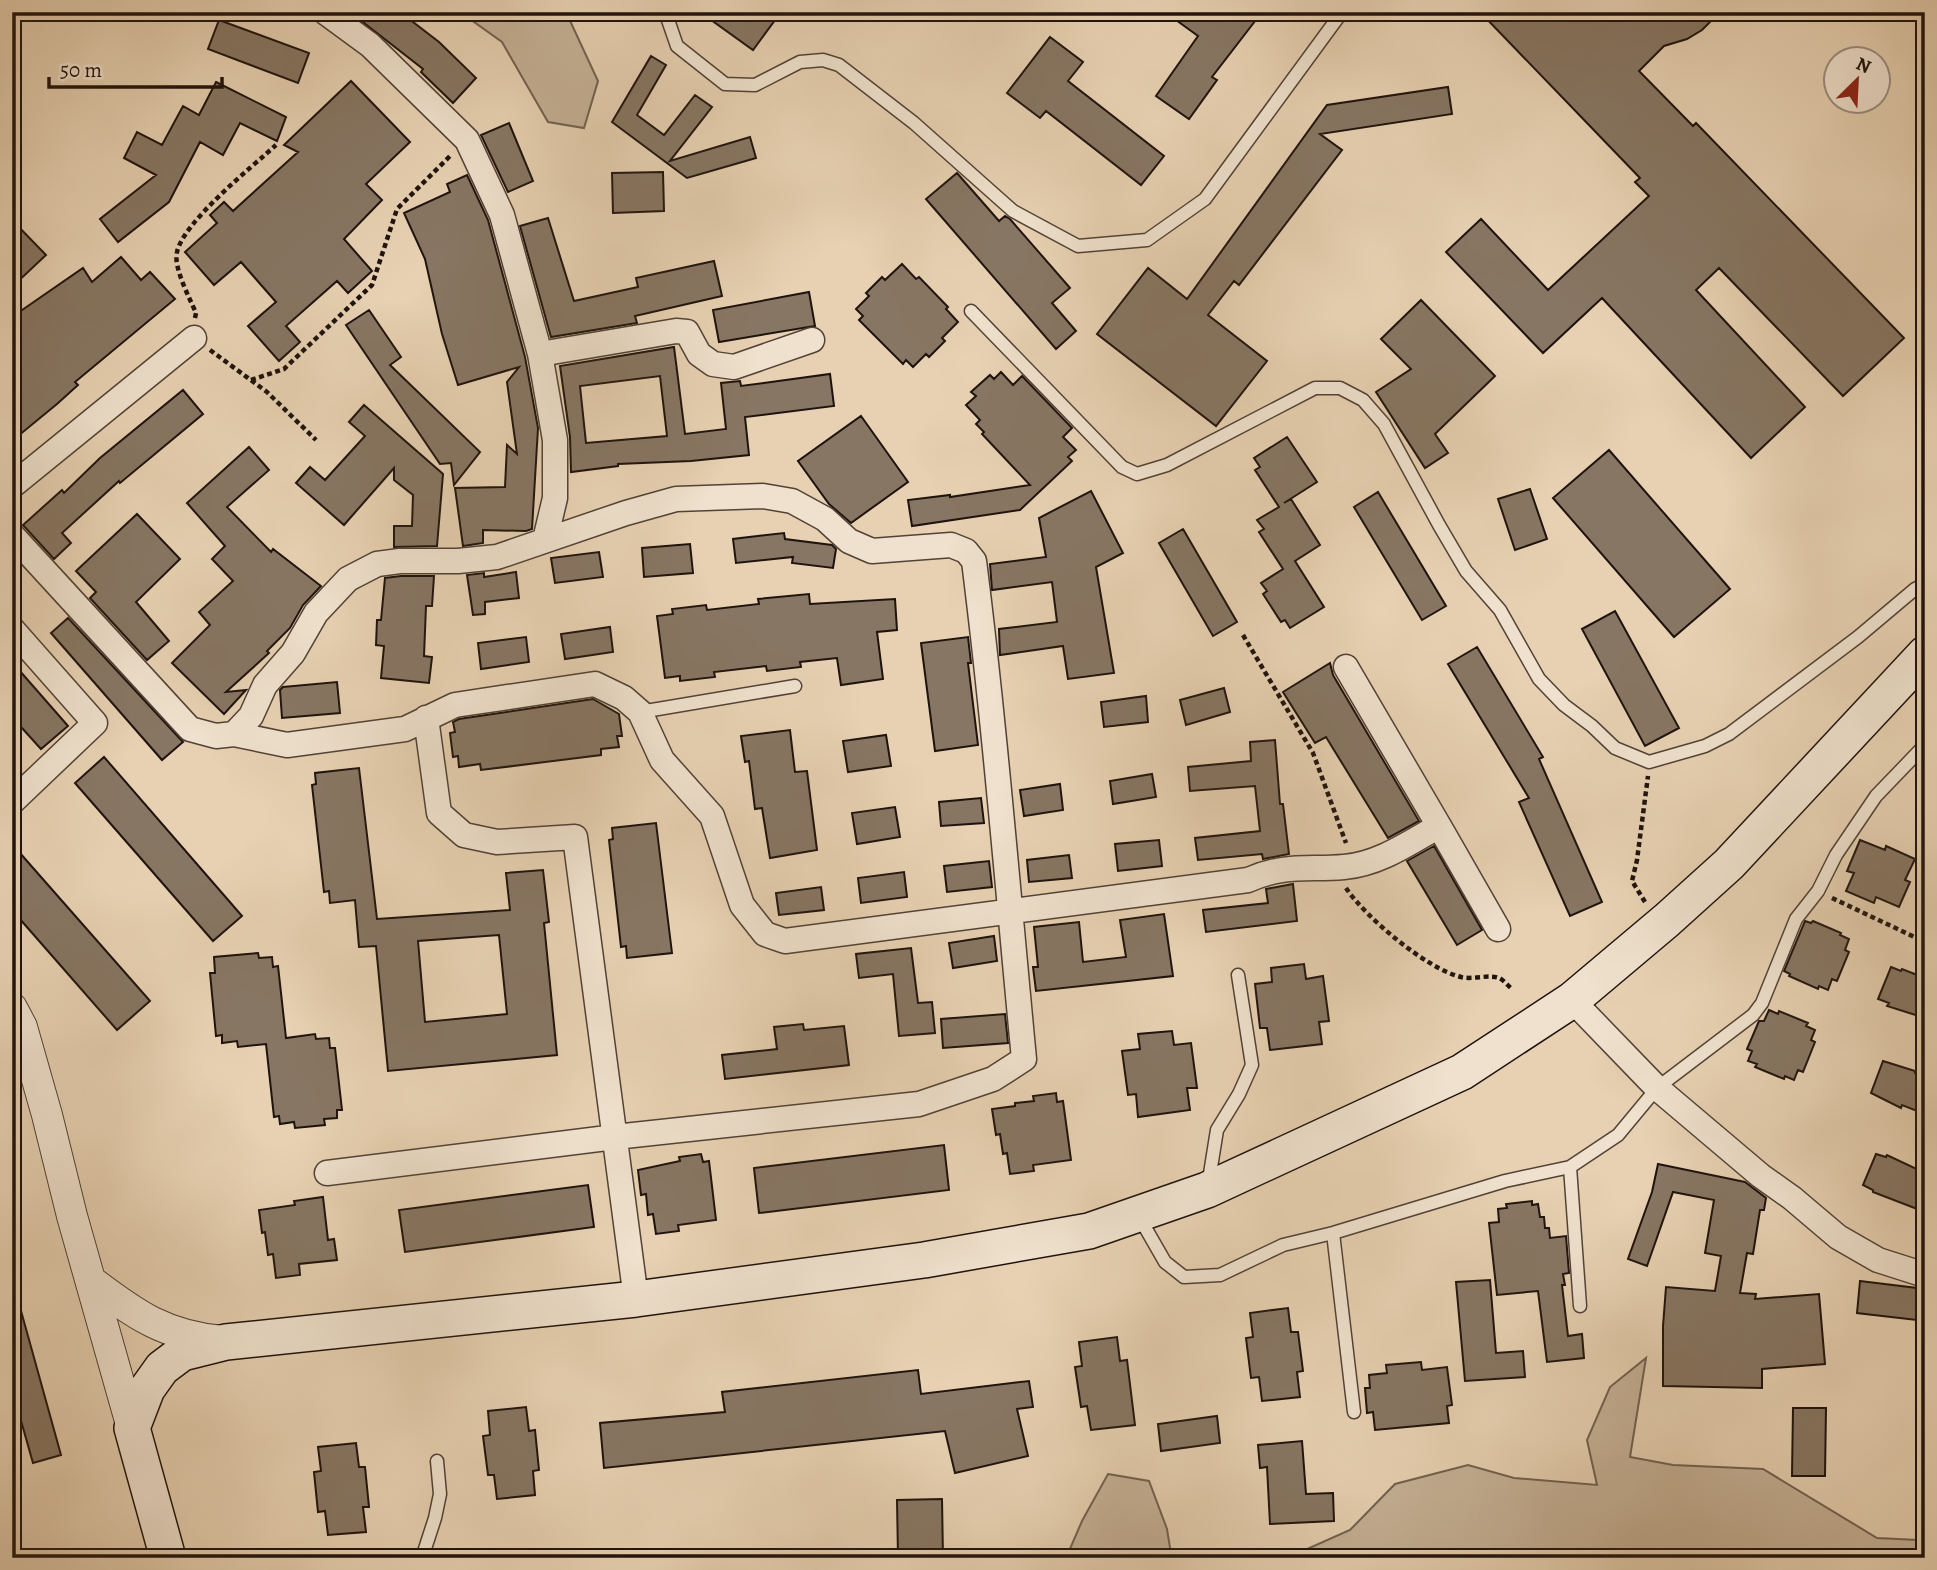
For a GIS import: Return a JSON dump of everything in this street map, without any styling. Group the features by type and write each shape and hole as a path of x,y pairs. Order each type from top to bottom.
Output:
{"main road":[{"path":"169,1558 132,1428 147,1390 162,1368 182,1353 226,1342 636,1299 924,1261 1089,1231 1207,1190 1462,1072 1572,1000 1729,864 1925,654"}],"street":[{"path":"325,12 370,45 467,140 502,215 540,354 555,440 555,498 545,540"},
{"path":"540,354 676,331 687,332 699,354 713,364 734,367 812,340"},
{"path":"12,486 194,338"},
{"path":"234,734 251,716 265,685 293,653 316,613 348,579 377,564 497,557 676,499 763,496 792,501 825,519 849,541 872,551 951,545 966,551 974,561 1003,816 1009,912 1024,1059 993,1079 919,1104 615,1137 327,1173"},
{"path":"12,535 190,729 216,736 234,734 287,745 405,729 455,705 595,684 624,698 640,712 662,760 712,816 742,905 765,934 785,941 1248,880 1266,872 1300,867 1346,867 1388,855 1439,826"},
{"path":"12,629 95,723 12,802"},
{"path":"1346,667 1498,929"},
{"path":"426,719 439,813 464,835 497,842 575,837 636,1299"},
{"path":"1572,1000 1657,1088 1760,1176 1792,1198 1838,1237 1878,1260 1925,1275"},
{"path":"12,1008 22,1027 132,1428"},
{"path":"91,1281 125,1307 166,1330 192,1338 226,1342"}],"lane":[{"path":"668,12 667,17 677,46 725,84 755,85 800,62 823,60 839,65 914,123 1013,211 1077,246 1147,240 1205,199 1342,12"},
{"path":"971,311 1122,467 1137,474 1167,466 1315,388 1340,388 1363,400 1384,424 1466,571 1500,610 1539,680 1615,748 1649,762 1705,746 1729,734 1800,682 1915,589 1925,584"},
{"path":"640,712 795,686"},
{"path":"1138,1215 1165,1262 1184,1277 1220,1275 1283,1245 1333,1233 1505,1181 1570,1167 1618,1135 1657,1088 1753,1015 1762,1003 1796,919 1818,891 1836,855 1875,796 1925,745"},
{"path":"1207,1190 1217,1130 1240,1094 1252,1065 1238,975"},
{"path":"1570,1167 1580,1306"},
{"path":"1333,1233 1354,1412"},
{"path":"422,1558 440,1494 437,1461"}],"path":[{"path":"251,380 284,369 372,285 397,209 467,140"},
{"path":"276,145 190,228 176,253 180,273 196,313 194,338 267,392 316,440"},
{"path":"1649,762 1632,881 1648,905 1667,920"},
{"path":"1818,891 1925,942"}],"shaded area":[{"path":"460,12 566,12 598,81 584,128 548,122 502,42"},
{"path":"1646,1358 1630,1457 1673,1465 1763,1469 1877,1538 1918,1540 1925,1537 1925,1558 1287,1558 1350,1530 1395,1484 1468,1465 1514,1478 1597,1485 1587,1440 1610,1387"},
{"path":"1108,1474 1149,1481 1167,1529 1171,1554 1199,1558 1066,1558 1082,1521"}],"building":[{"path":"350,12 400,12 439,42 476,78 453,103 421,72 423,69"},
{"path":"700,12 781,12 753,50"},
{"path":"1165,12 1262,12 1212,77 1217,80 1189,119 1156,96 1198,36"},
{"path":"1480,12 1720,12 1702,30 1687,39 1664,46 1639,71 1693,126 1696,123 1904,338 1843,396 1719,268 1696,290 1805,407 1751,458 1602,298 1543,353 1446,252 1481,219 1548,290 1649,196 1635,182 1640,178"},
{"path":"219,20 309,53 298,83 208,49"},
{"path":"1050,37 1083,62 1068,81 1164,156 1141,185 1046,111 1040,118 1007,93"},
{"path":"651,56 666,65 637,115 664,135 695,95 712,107 670,161 750,137 756,158 687,178 612,122"},
{"path":"351,81 410,142 366,184 382,200 344,239 372,271 348,293 337,281 286,326 300,342 279,361 248,326 276,302 241,262 214,285 185,252 217,223 210,215 224,202 233,211 298,152 284,145"},
{"path":"216,82 286,117 277,141 240,123 223,155 200,142 169,202 118,242 100,219 156,175 124,158 137,132 162,145 183,106 199,115"},
{"path":"1448,87 1452,114 1320,134 1342,150 1239,285 1234,281 1208,315 1267,361 1216,426 1097,334 1148,268 1187,299 1327,105"},
{"path":"509,123 533,181 508,192 481,135"},
{"path":"663,172 664,211 613,213 612,173"},
{"path":"957,173 999,221 1005,216 1010,219 1070,288 1052,303 1076,331 1056,349 926,199"},
{"path":"467,175 488,220 525,357 538,428 532,529 483,530 483,543 463,546 455,488 505,487 507,445 517,454 507,382 519,367 458,385 442,334 425,259 404,213 450,192 447,184"},
{"path":"548,218 574,301 638,287 636,278 714,261 722,296 635,316 637,323 551,337 520,226"},
{"path":"12,220 46,255 12,287"},
{"path":"121,257 141,280 150,272 175,299 75,382 78,385 12,441 12,317 83,268 92,282"},
{"path":"902,264 916,279 919,277 948,307 946,309 958,322 942,338 945,341 929,357 926,354 913,367 906,360 903,364 859,320 863,316 856,309 869,296 866,293 882,277 885,280"},
{"path":"809,292 815,326 719,342 713,310"},
{"path":"1421,300 1495,376 1435,434 1448,453 1425,468 1376,392 1411,369 1381,339"},
{"path":"369,310 401,357 390,365 480,452 454,485 451,463 440,464 346,325"},
{"path":"674,347 685,434 726,429 721,383 740,381 741,386 830,374 834,406 745,417 749,455 618,464 571,472 570,437 560,366","holes":["660,376 667,436 586,443 580,386"]},
{"path":"1001,372 1013,385 1022,376 1072,428 1063,437 1076,450 1068,457 1072,461 1020,510 912,526 908,500 950,497 1030,485 982,434 984,432 976,424 980,420 966,405 976,396 971,392 990,375 994,379"},
{"path":"183,390 203,414 120,483 119,481 62,533 71,543 54,559 23,525"},
{"path":"364,405 443,474 437,546 394,547 394,526 412,526 413,495 394,480 394,468 344,525 296,483 310,467 325,480 365,436 349,422"},
{"path":"861,416 908,482 851,523 829,504 798,461"},
{"path":"1287,437 1317,482 1284,503 1291,499 1320,545 1295,561 1324,607 1290,628 1285,620 1281,622 1263,594 1267,591 1261,583 1283,569 1259,532 1264,529 1257,520 1279,507 1255,470 1260,467 1254,458"},
{"path":"249,447 269,470 227,507 271,552 273,549 321,586 303,605 290,628 267,651 269,653 226,692 246,690 224,714 172,663 210,625 199,612 233,581 212,559 225,546 187,503"},
{"path":"1609,450 1730,589 1674,637 1553,498"},
{"path":"1530,489 1547,539 1515,550 1498,499"},
{"path":"1091,491 1123,553 1096,567 1114,673 1068,679 1063,646 1000,655 999,629 1057,622 1052,582 992,590 990,564 1046,557 1039,518"},
{"path":"1378,492 1446,606 1422,620 1354,507"},
{"path":"137,514 180,559 136,602 169,641 147,660 90,598 96,592 76,571"},
{"path":"1183,529 1237,622 1213,636 1159,543"},
{"path":"784,533 785,539 832,545 836,549 833,568 792,563 793,557 736,563 733,539"},
{"path":"690,544 693,573 644,577 642,548"},
{"path":"599,552 603,577 555,583 551,558"},
{"path":"516,572 519,598 485,602 485,614 473,615 467,575 484,573 484,577"},
{"path":"434,576 432,606 426,606 424,656 432,657 429,683 381,678 384,646 376,645 377,620 381,620 385,578"},
{"path":"809,594 810,604 895,599 897,630 877,632 883,679 841,685 837,658 800,662 801,667 767,671 766,666 714,672 715,677 680,681 680,676 665,678 657,616 673,614 672,609 706,605 707,610 759,604 758,599"},
{"path":"1615,611 1679,728 1645,746 1582,629"},
{"path":"68,618 183,742 162,760 51,633"},
{"path":"610,627 613,652 565,659 561,634"},
{"path":"526,637 529,662 481,669 478,643"},
{"path":"968,637 971,663 968,663 978,745 935,751 921,643"},
{"path":"1477,647 1543,757 1539,759 1602,902 1570,916 1519,802 1529,798 1448,664"},
{"path":"12,662 68,726 41,749 12,717"},
{"path":"1330,663 1333,675 1419,821 1388,838 1326,737 1315,743 1283,692"},
{"path":"337,682 340,713 282,718 280,690 283,687"},
{"path":"1224,688 1230,712 1186,725 1180,700"},
{"path":"1146,696 1148,722 1104,727 1101,702"},
{"path":"593,699 619,714 622,736 617,736 619,747 601,749 601,755 481,770 480,764 459,767 458,756 453,757 450,733 455,732 453,722 459,719"},
{"path":"790,730 795,772 807,771 817,850 770,858 762,808 755,809 749,761 745,762 741,736"},
{"path":"886,735 891,766 848,772 843,741"},
{"path":"1275,740 1280,804 1283,804 1289,854 1263,859 1262,854 1198,860 1195,838 1260,831 1255,786 1190,791 1188,767 1251,761 1250,742"},
{"path":"104,757 242,916 213,941 75,783"},
{"path":"359,768 377,919 510,910 506,873 543,870 549,922 544,923 557,1055 388,1071 376,946 359,947 355,900 330,903 329,891 324,892 312,785 316,784 315,773","holes":["499,935 507,1014 425,1022 418,941"]},
{"path":"1152,774 1156,797 1113,804 1110,781"},
{"path":"1060,784 1063,810 1024,816 1020,790"},
{"path":"981,798 984,823 941,826 939,802"},
{"path":"895,807 900,837 857,844 852,813"},
{"path":"656,823 672,953 627,958 626,946 621,947 609,840 613,839 612,828"},
{"path":"1159,840 1162,866 1118,871 1115,844"},
{"path":"1860,840 1885,850 1886,846 1915,859 1905,880 1910,882 1899,907 1876,897 1874,903 1846,891 1854,873 1847,871"},
{"path":"12,844 150,1001 117,1030 12,910"},
{"path":"1434,846 1482,930 1457,945 1407,861"},
{"path":"1069,855 1072,878 1029,882 1027,860"},
{"path":"989,861 992,887 947,892 944,866"},
{"path":"904,872 907,897 861,903 858,878"},
{"path":"1293,884 1297,921 1206,932 1203,910 1268,903 1266,889"},
{"path":"821,887 824,910 779,915 776,893"},
{"path":"1164,914 1173,976 1036,991 1033,967 1038,967 1034,927 1079,922 1083,962 1126,957 1120,920"},
{"path":"1805,921 1813,921 1849,939 1845,950 1849,952 1837,981 1832,979 1828,990 1819,986 1818,989 1784,971"},
{"path":"994,936 997,961 953,968 949,943"},
{"path":"911,948 918,1003 932,1002 935,1033 899,1036 893,974 859,978 856,954"},
{"path":"258,953 259,958 272,957 273,967 278,966 286,1038 315,1034 316,1039 329,1038 330,1048 335,1048 342,1110 337,1110 337,1118 324,1119 325,1125 295,1128 294,1122 280,1124 279,1116 274,1117 266,1044 238,1047 237,1041 222,1043 222,1035 216,1036 210,973 215,973 214,957"},
{"path":"1304,964 1306,979 1323,976 1329,1021 1319,1022 1322,1044 1270,1050 1267,1028 1260,1028 1255,984 1272,982 1271,968"},
{"path":"1891,967 1925,978 1925,1018 1887,1006 1889,1003 1878,999"},
{"path":"1769,1010 1778,1014 1779,1011 1808,1023 1806,1026 1815,1030 1811,1040 1815,1042 1803,1072 1798,1070 1794,1080 1785,1076 1784,1079 1755,1067 1757,1064 1748,1061 1752,1051 1747,1049 1759,1021 1764,1021"},
{"path":"1005,1014 1008,1043 943,1048 941,1019"},
{"path":"803,1024 804,1030 844,1026 849,1065 725,1079 722,1055 777,1049 774,1027"},
{"path":"1172,1031 1174,1045 1191,1043 1197,1088 1187,1088 1190,1110 1138,1117 1136,1094 1128,1095 1122,1051 1140,1049 1138,1034"},
{"path":"1883,1061 1925,1077 1925,1114 1902,1105 1901,1108 1871,1093"},
{"path":"1056,1093 1057,1102 1063,1101 1071,1160 1033,1165 1034,1171 1010,1174 1007,1153 1003,1154 1000,1134 996,1135 992,1109 1034,1101 1033,1096"},
{"path":"944,1145 949,1190 759,1213 754,1168"},
{"path":"701,1154 703,1162 709,1161 716,1220 678,1225 679,1231 656,1234 653,1214 648,1215 646,1194 641,1195 638,1170 680,1161 679,1157"},
{"path":"1876,1154 1887,1155 1925,1173 1925,1212 1873,1192 1863,1185"},
{"path":"1658,1164 1745,1182 1766,1198 1764,1210 1760,1210 1753,1254 1747,1253 1740,1293 1756,1294 1755,1299 1819,1294 1825,1364 1762,1369 1762,1388 1663,1386 1666,1287 1715,1291 1721,1256 1705,1253 1714,1200 1673,1192 1647,1266 1628,1259 1652,1192"},
{"path":"588,1185 594,1227 405,1252 399,1210"},
{"path":"323,1197 328,1240 334,1239 337,1260 299,1264 300,1275 276,1278 273,1254 268,1255 259,1210 295,1205 294,1201"},
{"path":"1532,1201 1532,1205 1538,1204 1540,1217 1544,1217 1550,1238 1566,1236 1569,1273 1563,1274 1565,1285 1562,1285 1568,1336 1582,1334 1584,1358 1547,1362 1538,1291 1497,1295 1489,1223 1499,1222 1498,1209 1507,1208 1506,1204"},
{"path":"1490,1280 1496,1353 1523,1351 1525,1377 1465,1381 1456,1282"},
{"path":"1860,1281 1925,1289 1925,1321 1857,1313"},
{"path":"18,1300 61,1455 33,1463 12,1389 12,1301"},
{"path":"1288,1308 1291,1332 1298,1332 1303,1371 1297,1372 1300,1397 1262,1401 1259,1377 1251,1378 1246,1338 1253,1337 1250,1313"},
{"path":"1117,1337 1120,1361 1127,1360 1135,1425 1091,1430 1087,1406 1081,1407 1075,1367 1082,1366 1079,1342"},
{"path":"1421,1362 1422,1370 1447,1367 1452,1405 1447,1406 1449,1423 1375,1430 1373,1412 1367,1413 1365,1388 1370,1388 1369,1375 1387,1373 1386,1365"},
{"path":"918,1370 921,1394 1029,1381 1033,1407 1017,1409 1028,1456 955,1473 945,1431 604,1468 600,1423 725,1412 722,1392"},
{"path":"526,1407 529,1431 535,1430 539,1470 533,1471 535,1495 497,1499 494,1475 488,1475 483,1436 490,1435 488,1411"},
{"path":"1793,1408 1826,1408 1825,1476 1792,1476"},
{"path":"1217,1416 1220,1443 1161,1451 1158,1424"},
{"path":"1302,1441 1306,1494 1333,1493 1334,1521 1270,1524 1267,1467 1260,1468 1258,1445"},
{"path":"356,1443 359,1467 365,1467 369,1507 363,1507 366,1532 328,1535 325,1511 318,1512 314,1472 321,1471 318,1447"},
{"path":"942,1499 943,1558 898,1558 897,1500"}]}
